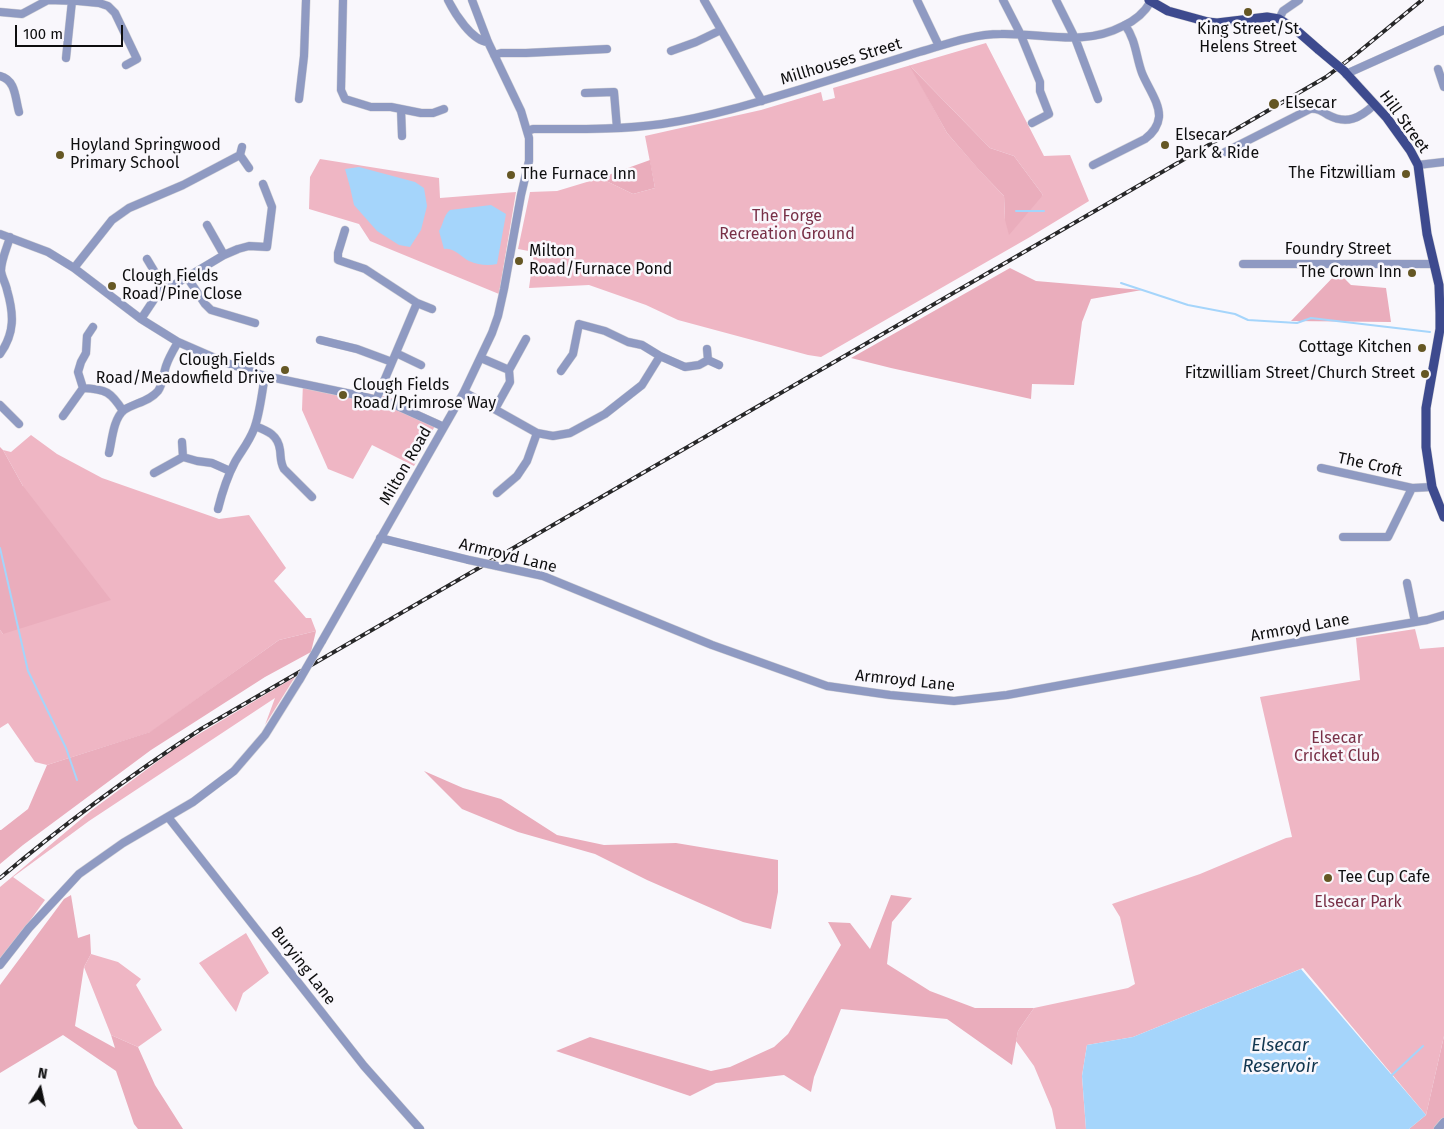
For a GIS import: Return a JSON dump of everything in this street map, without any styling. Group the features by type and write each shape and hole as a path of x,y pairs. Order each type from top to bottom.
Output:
{"main road":[{"path":"1150,1 1168,11 1208,22 1217,23 1266,17 1279,19"},
{"name":"Hill Street","path":"1279,19 1295,29 1345,72 1387,118 1418,165 1427,234 1434,264 1442,286 1440,328 1426,408 1426,447 1432,487 1444,517"}],"street":[{"path":"0,12 22,14 48,0 99,3 108,6 115,13 137,59 126,65"},
{"path":"299,99 304,56 306,0"},
{"path":"343,0 341,90 345,99 372,107 391,107 421,113 433,114 444,109"},
{"path":"448,0 470,32 478,40 488,42"},
{"name":"Milton Road","path":"0,965 29,928 79,874 123,843 193,802 234,771 265,736 322,641 464,392 481,358 496,325 529,161 529,146 528,130 521,111 488,42 472,0"},
{"path":"704,0 762,100"},
{"path":"917,0 939,46"},
{"path":"1003,0 1020,34 1040,82 1040,91 1049,114 1032,123"},
{"path":"1056,0 1075,38 1098,99"},
{"path":"1279,19 1283,11 1299,0"},
{"path":"66,58 72,1"},
{"name":"Millhouses Street","path":"528,130 616,128 660,124 708,116 939,46 987,34 1075,38 1098,36 1125,26 1142,12 1150,1"},
{"path":"1093,165 1145,139 1158,125 1158,108 1142,71 1132,37 1125,26"},
{"path":"671,51 696,42 720,30"},
{"path":"1345,72 1444,30"},
{"path":"494,55 501,53 607,49"},
{"path":"1438,69 1444,87"},
{"path":"0,76 8,79 12,84 19,112"},
{"path":"585,93 614,92 616,128"},
{"path":"1225,152 1310,109 1319,110 1335,118 1352,120 1361,116 1374,105"},
{"path":"401,109 402,136"},
{"path":"242,146 240,155 249,168"},
{"path":"74,268 112,220 129,208 183,185 240,155"},
{"path":"1418,165 1444,162"},
{"path":"140,319 157,295 224,255 249,246 267,247 272,207 263,184"},
{"path":"207,225 224,255"},
{"path":"345,230 338,253 338,260 365,269 417,303 432,309"},
{"path":"0,234 48,252 74,268 140,319 178,342 224,362 265,376 393,404 444,427"},
{"path":"0,354 8,341 13,325 13,316 4,290 1,271 10,237"},
{"path":"147,260 165,289"},
{"name":"Foundry Street","path":"1242,264 1434,264"},
{"path":"187,277 211,310 255,322"},
{"path":"376,400 417,303"},
{"path":"561,371 573,354 579,324 605,331 628,342 642,345 660,356 685,367 699,365 708,360"},
{"path":"83,388 78,372 86,352 87,336 92,327"},
{"path":"495,409 510,382 510,370 526,339"},
{"path":"320,340 357,349 392,362"},
{"path":"108,453 117,421 123,411 148,399 159,390 167,363 178,342"},
{"path":"707,348 708,360"},
{"path":"396,353 421,366"},
{"path":"464,392 537,432 553,436 570,433 605,414 642,385 660,356"},
{"path":"481,358 510,370"},
{"path":"708,360 719,365"},
{"path":"218,509 230,471 236,459 247,445 255,426 265,376"},
{"path":"83,388 104,391 117,401 123,411"},
{"path":"64,416 83,388"},
{"path":"0,405 19,424"},
{"path":"255,426 270,432 276,437 280,449 281,464 312,497"},
{"path":"497,493 517,476 526,461 537,432"},
{"path":"182,442 183,457"},
{"path":"154,473 183,457 197,461 212,462 230,471"},
{"name":"The Croft","path":"1321,468 1412,488 1432,487"},
{"name":"The Croft","path":"1343,537 1388,537 1412,488"},
{"name":"Armroyd Lane","path":"380,538 543,576 712,645 827,686 890,695 954,701 1007,695 1415,622 1444,615"},
{"path":"1407,583 1415,622"},
{"name":"Burying Lane","path":"168,817 364,1066 420,1129"},
{"path":"1438,1129 1444,1122"}],"green space":[{"name":"The Forge Recreation Ground","path":"986,43 1044,156 1070,155 1089,201 821,357 678,320 646,305 589,285 529,288 534,252 518,249 530,192 557,191 600,178 633,194 655,188 645,136 761,110 821,92 823,101 835,98 833,88","holes":["911,67 990,148 1014,156 1043,195 1005,220 1004,196 947,133"]},
{"path":"320,159 439,178 440,198 516,192 499,294 370,241 359,224 309,209 310,177"},
{"path":"303,382 389,397 438,420 414,466 372,445 353,479 328,469 302,410"},
{"path":"31,435 57,454 102,478 219,519 249,515 286,568 274,581 306,618 311,618 316,631 279,640 151,732 47,765 35,762 8,723 0,728 0,630 3,634 23,486 3,450 11,452"},
{"name":"Elsecar Park","path":"1415,629 1420,649 1444,647 1444,1036 1426,1115 1303,968 1133,1037 1087,1045 1082,1076 1086,1129 1056,1129 1052,1109 1034,1066 1016,1041 1018,1031 1034,1008 1128,988 1135,984 1120,917 1112,904 1200,874 1292,837 1260,697 1360,680 1356,638"},
{"path":"295,677 265,725 275,698 89,821 13,877 45,900 0,962 0,887 92,810 177,747"},
{"path":"246,933 269,973 243,993 236,1012 199,963"},
{"path":"91,954 118,962 141,979 136,985 162,1030 138,1047 111,1035 84,967"}],"shaded area":[{"path":"909,65 990,148 1014,156 1043,195 1009,235 1005,220 1004,196 947,133"},
{"path":"650,160 655,188 633,194 600,178"},
{"path":"1010,268 1036,281 1142,290 1091,299 1082,322 1074,385 1032,384 1031,399 851,358"},
{"path":"1338,272 1351,285 1386,288 1391,322 1291,321"},
{"path":"0,447 23,486 111,600 3,634 0,630"},
{"path":"316,631 311,652 265,677 151,750 0,864 0,830 28,809 47,765 150,732 279,640"},
{"path":"424,771 463,788 501,799 557,835 604,845 676,843 778,860 778,892 771,929 743,922 647,880 595,854 518,832 462,809"},
{"path":"71,895 78,938 90,934 91,954 84,967 75,1026 115,1048 111,1035 138,1047 155,1085 183,1129 138,1129 134,1124 116,1071 63,1035 0,1073 0,985 64,899"},
{"path":"891,895 912,898 892,922 887,964 930,991 975,1008 1034,1008 1018,1031 1012,1065 947,1019 841,1009 814,1077 811,1092 784,1075 716,1083 690,1096 556,1051 590,1037 711,1071 730,1067 774,1047 788,1034 841,945 828,922 850,923 870,949"},
{"path":"1444,1036 1444,1129 1409,1129 1426,1115"}],"water":[{"path":"359,167 415,182 424,188 427,206 421,230 410,247 399,245 377,231 354,205 345,169"},
{"path":"491,205 506,214 497,264 476,263 469,261 454,251 444,249 439,231 450,210"},
{"name":"Elsecar Reservoir","path":"1301,969 1426,1115 1409,1129 1086,1129 1082,1076 1087,1045 1133,1037"}],"waterway":[{"path":"1016,211 1044,211"},
{"path":"1121,283 1188,305 1235,314 1248,320 1297,323 1311,318 1430,332"},
{"path":"0,548 28,671 66,748 77,780"},
{"path":"1392,1075 1423,1046"}],"railway":[{"path":"0,878 98,800 201,729 1326,77 1422,0"}],"place":[{"name":"King Street/St Helens Street","path":"1248,12"},
{"name":"Elsecar","path":"1274,104"},
{"name":"Elsecar Park & Ride","path":"1165,145"},
{"name":"Hoyland Springwood Primary School","path":"60,155"},
{"name":"The Fitzwilliam","path":"1406,174"},
{"name":"The Furnace Inn","path":"511,175"},
{"name":"Milton Road/Furnace Pond","path":"519,261"},
{"name":"The Crown Inn","path":"1412,273"},
{"name":"Clough Fields Road/Pine Close","path":"112,286"},
{"name":"Cottage Kitchen","path":"1422,348"},
{"name":"Clough Fields Road/Meadowfield Drive","path":"285,370"},
{"name":"Fitzwilliam Street/Church Street","path":"1425,374"},
{"name":"Clough Fields Road/Primrose Way","path":"343,395"},
{"name":"Tee Cup Cafe","path":"1328,878"}],"park label":[{"name":"Elsecar Cricket Club","path":"1337,748"}]}
